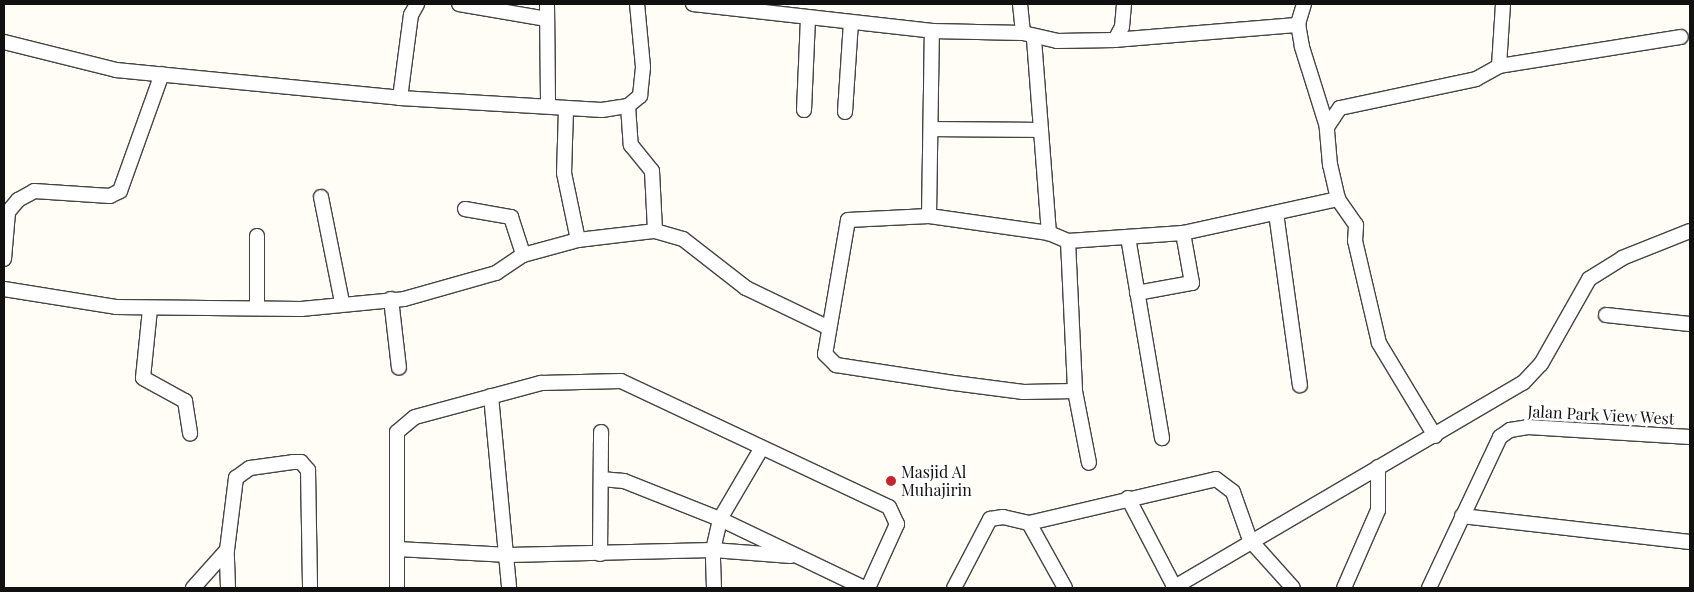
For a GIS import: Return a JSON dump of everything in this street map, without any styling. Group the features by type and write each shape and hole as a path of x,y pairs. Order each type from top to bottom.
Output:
{"street":[{"path":"400,98 411,16 417,4"},
{"path":"460,4 546,19"},
{"path":"547,4 548,105"},
{"path":"4,42 80,63 162,74 400,98 548,105 566,110 628,106 640,96 642,67 637,4"},
{"path":"693,4 932,31 1115,40 1298,25"},
{"path":"1020,4 1029,36 1041,130 1049,233"},
{"path":"1115,40 1122,27 1124,4"},
{"path":"1304,4 1298,10 1298,25 1327,127 1338,199 1356,225 1356,241 1379,343 1435,436"},
{"path":"1499,66 1504,4"},
{"path":"804,110 808,18"},
{"path":"845,112 851,22"},
{"path":"929,216 933,129 932,31"},
{"path":"1327,127 1340,108 1476,79 1499,66 1682,37"},
{"path":"4,259 8,212 18,200 34,191 110,196 120,191 162,74"},
{"path":"628,106 631,145 652,171 655,232"},
{"path":"566,110 564,173 578,240"},
{"path":"933,129 1041,130"},
{"path":"321,197 342,302"},
{"path":"1076,391 1023,392 836,365 825,354 826,327 848,220 929,216 1049,233 1068,241 1183,233 1338,199"},
{"path":"465,209 511,217 523,255"},
{"path":"1276,213 1300,385"},
{"path":"1128,498 1174,588 1250,540 1435,436 1524,383 1541,364 1589,279 1622,258 1690,231"},
{"path":"4,289 150,308 257,306 301,309 342,302 391,299 496,273 523,255 578,240 655,232 683,239 746,288 826,327"},
{"path":"1138,293 1192,284 1183,233"},
{"path":"257,236 257,306"},
{"path":"1128,237 1162,438"},
{"path":"1068,241 1076,391 1089,463"},
{"path":"391,299 399,368"},
{"path":"150,308 143,378 185,401 190,434"},
{"path":"1606,315 1690,324"},
{"path":"397,588 397,432 415,416 541,383 621,381 892,510 897,524 868,588"},
{"path":"491,396 509,555 509,588"},
{"name":"Jalan Park View West","path":"1462,516 1500,437 1510,430 1528,427 1690,437"},
{"path":"600,554 601,432"},
{"path":"714,588 713,550 720,519 761,449"},
{"path":"228,588 227,550 234,486 242,471 301,462 308,470 310,588"},
{"path":"1344,588 1378,510 1378,467"},
{"path":"601,479 624,481 720,519 791,556 864,588"},
{"path":"957,587 990,519 1003,517 1029,523 1128,498 1216,479 1233,492 1250,540 1293,588"},
{"path":"1429,588 1462,516 1690,542"},
{"path":"1029,523 1065,588"},
{"path":"397,549 509,555 713,550 791,556"},
{"path":"193,588 227,550"}],"place":[{"name":"Masjid Al Muhajirin","path":"891,481"}]}
